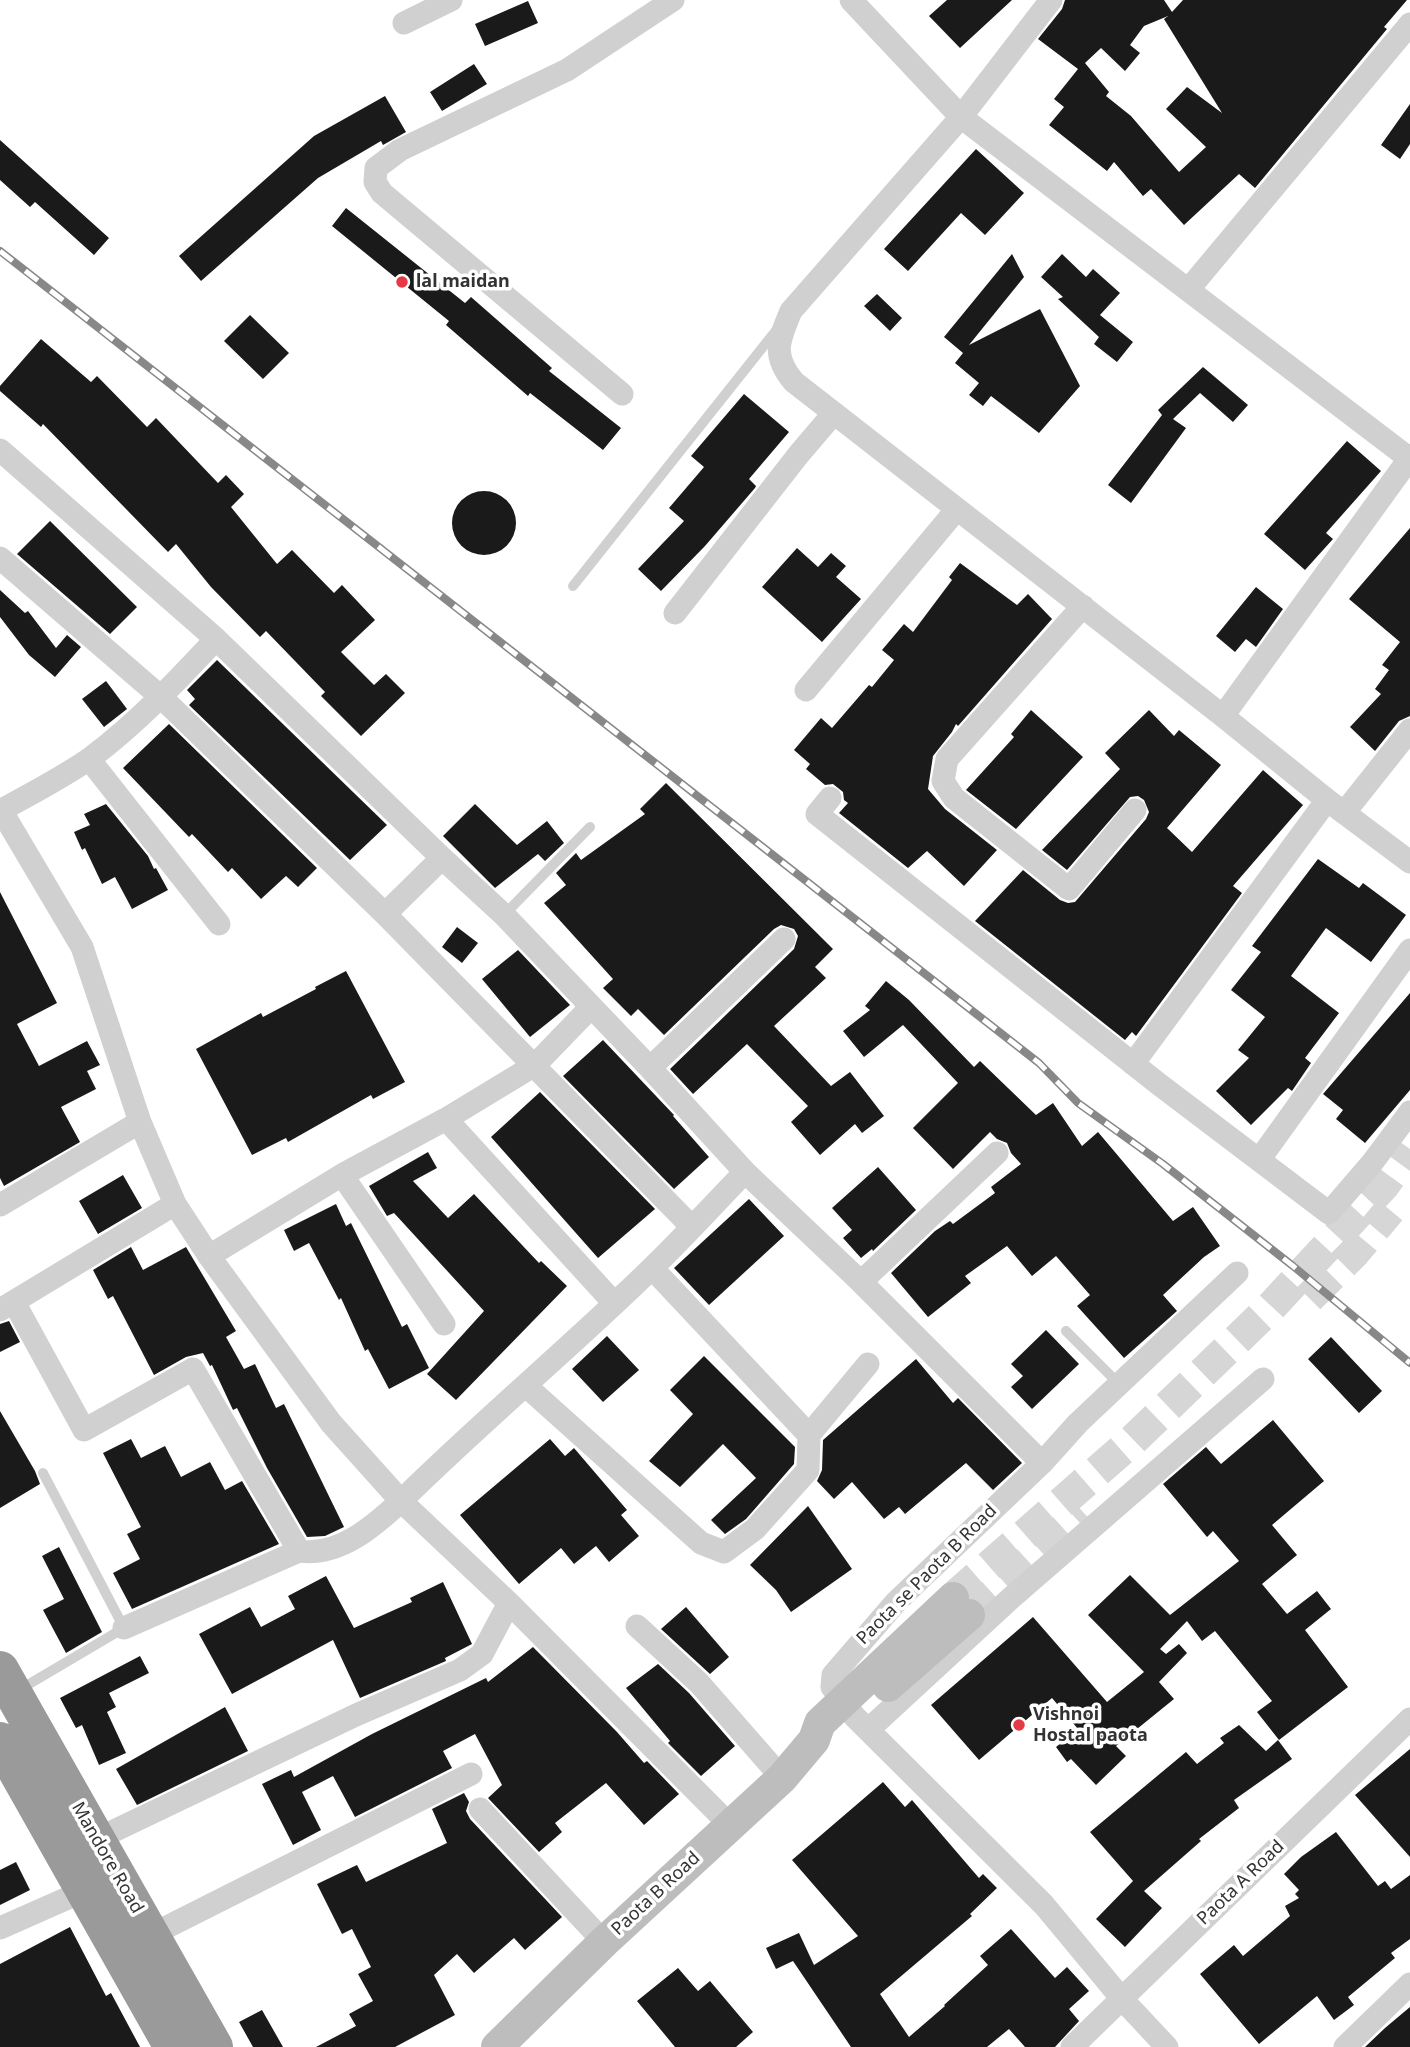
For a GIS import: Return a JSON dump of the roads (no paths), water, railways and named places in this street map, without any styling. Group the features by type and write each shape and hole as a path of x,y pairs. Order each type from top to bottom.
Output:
{"highway":[{"name":"Mandore Road","path":"7,1681 214,2047"},
{"name":"Mandore Road","path":"0,1741 173,2047"}],"street":[{"path":"404,23 451,0"},
{"path":"622,394 382,194 375,182 376,168 400,150 567,70 673,0"},
{"path":"850,0 961,117 1410,459 1223,716"},
{"path":"1051,0 961,117 791,311 783,331 778,357 785,372 794,382 1410,862"},
{"path":"1188,290 1410,24"},
{"path":"675,613 834,413"},
{"path":"0,450 216,639 504,915 745,1172 861,1282 1042,1463"},
{"path":"806,690 957,509"},
{"path":"0,558 162,698 385,914 692,1227"},
{"path":"1083,606 947,759 943,781 954,798 1069,889 1135,810"},
{"path":"216,639 162,698 89,759 1,811 82,947 140,1122 175,1204 209,1256 331,1423 401,1502 509,1603 731,1826"},
{"path":"1133,1064 1336,806 1410,730"},
{"path":"89,759 219,924"},
{"path":"830,798 817,814 1133,1064 1329,1213 1372,1163 1410,1112"},
{"path":"385,914 442,858"},
{"path":"650,1068 784,939"},
{"path":"1259,1160 1410,950"},
{"path":"209,1256 342,1175 446,1119 535,1065 590,1008"},
{"path":"446,1119 614,1303"},
{"path":"0,1205 140,1122"},
{"path":"861,1282 997,1153"},
{"path":"124,1628 299,1551 324,1551 370,1530 652,1268 745,1172"},
{"path":"342,1175 444,1324"},
{"path":"175,1204 7,1306 84,1430 193,1369 299,1551"},
{"path":"652,1268 809,1435"},
{"name":"Paota se Paota B Road","path":"854,1716 832,1688 832,1675 841,1663 895,1602 1042,1463 1077,1423 1237,1273"},
{"path":"526,1386 701,1543 724,1552 755,1529 808,1470 809,1435 868,1364"},
{"path":"1167,2047 1122,1999 1044,1905 854,1716 1011,1598 1263,1379"},
{"path":"97,1839 356,1715 460,1670 482,1654 509,1603"},
{"name":"Paota B Road","path":"496,2047 604,1942 782,1778 814,1740 832,1734 854,1716 961,1606"},
{"path":"636,1626 699,1683 782,1778"},
{"name":"Paota A Road","path":"1072,2047 1410,1719"},
{"path":"150,1935 471,1774"},
{"path":"480,1809 604,1942"},
{"path":"0,1928 86,1889"},
{"path":"1345,2047 1410,1984"}],"lane":[{"path":"573,586 791,311"},
{"path":"504,915 590,827"},
{"path":"1066,1331 1120,1385"},
{"path":"7,1681 124,1628 43,1473"}],"tunnel":[{"path":"953,1598 1133,1440 1270,1308 1384,1185 1410,1149"},
{"path":"1309,1298 1354,1253 1390,1210"},
{"path":"969,1615 1083,1512"}],"railway":[{"path":"0,251 1039,1063 1078,1103 1163,1164 1293,1266 1410,1363"}],"place":[{"name":"lal maidan","path":"402,282"},
{"name":"Vishnoi Hostal paota","path":"1019,1725"}]}
